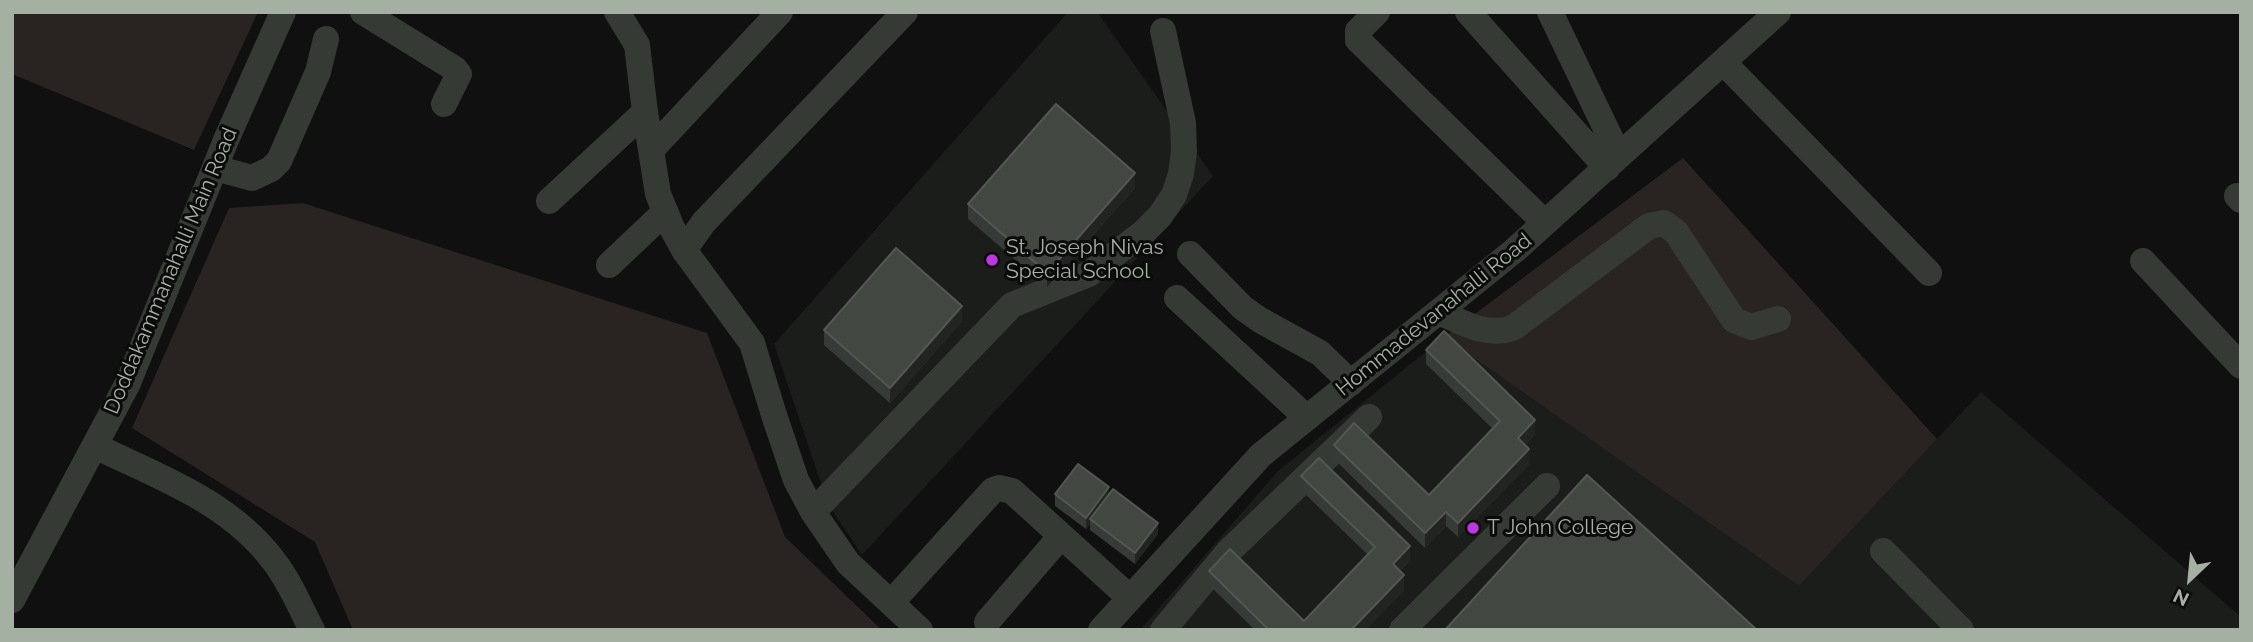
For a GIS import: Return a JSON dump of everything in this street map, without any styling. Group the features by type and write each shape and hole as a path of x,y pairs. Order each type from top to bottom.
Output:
{"street":[{"name":"Doddakammanahalli Main Road","path":"12,600 128,383 215,168 283,12"},
{"path":"363,12 455,69 459,74 457,80 443,104"},
{"path":"617,12 637,45 651,150 665,212 684,250 752,343 796,480 813,512 848,563 920,630"},
{"path":"651,150 780,12"},
{"path":"684,250 709,217 905,12"},
{"path":"1377,12 1358,31 1358,40 1545,223"},
{"path":"1468,12 1613,162"},
{"path":"1550,12 1613,162"},
{"name":"Hommadevanahalli Road","path":"1101,630 1261,455 1516,250 1778,12"},
{"path":"813,512 1012,305 1089,274 1144,232 1160,216 1174,195 1181,174 1184,151 1183,123 1163,31"},
{"path":"215,168 252,178 271,169 279,161 317,72 326,39"},
{"path":"1723,62 1929,273"},
{"path":"550,201 645,113"},
{"path":"609,265 665,212"},
{"path":"1439,312 1490,332 1503,332 1513,328 1649,226 1664,223 1676,232 1734,320 1751,327 1778,318"},
{"path":"1190,254 1242,308 1320,353 1351,383"},
{"path":"2143,261 2241,366"},
{"path":"1177,298 1307,418"},
{"path":"1163,630 1228,552 1369,417"},
{"path":"94,446 203,498 226,514 281,571 312,630"},
{"path":"1402,630 1547,486"},
{"path":"891,603 993,490 999,488 1012,491 1130,598"},
{"path":"987,622 1061,536"},
{"path":"1883,551 1961,630"}],"shaded area":[{"path":"12,12 258,12 194,150 12,74"},
{"name":"St. Joseph Nivas Special School","path":"1068,12 1097,12 1213,176 862,555 828,504 774,344"},
{"path":"1683,158 1937,439 1799,586 1444,337"},
{"path":"303,203 707,333 785,537 882,630 353,630 315,542 132,428 229,208"},
{"name":"T John College","path":"1444,337 1799,586 1981,392 2241,617 2241,630 1140,630 1278,471"}],"building":[{"path":"1056,104 1135,173 1047,273 968,204"},
{"path":"896,248 962,306 890,388 824,330"},
{"path":"1444,331 1535,420 1518,438 1529,449 1458,523 1446,512 1425,533 1334,445 1354,423 1429,495 1500,421 1426,350"},
{"path":"1319,458 1410,546 1393,564 1404,575 1351,630 1269,630 1209,571 1230,549 1304,621 1375,547 1301,476"},
{"path":"1078,464 1109,487 1086,518 1055,494"},
{"path":"1587,475 1757,630 1445,630"},
{"path":"1113,489 1158,523 1135,553 1090,519"}],"place":[{"name":"St. Joseph Nivas Special School","path":"992,260"},
{"name":"T John College","path":"1473,528"}]}
